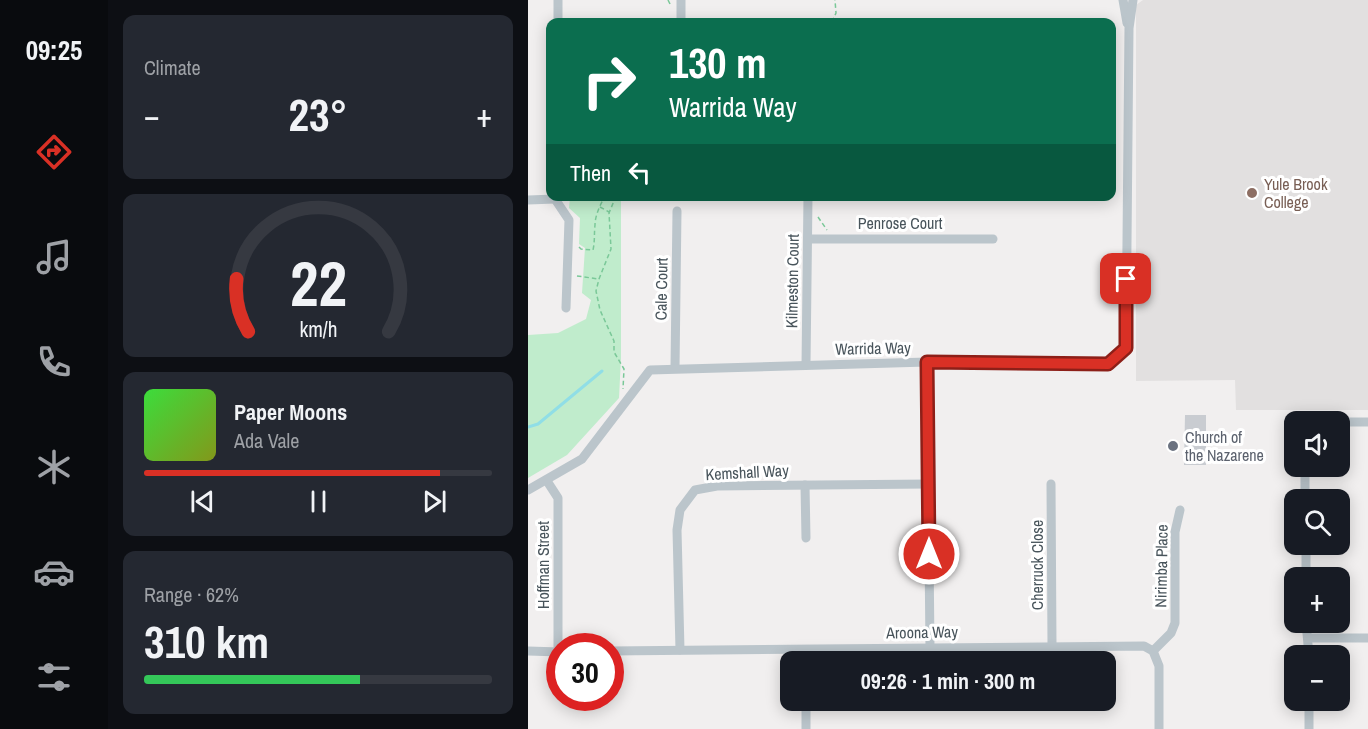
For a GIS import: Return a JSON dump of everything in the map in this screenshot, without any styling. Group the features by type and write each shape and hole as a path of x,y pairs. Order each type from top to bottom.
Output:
{"street":[{"path":"558,0 558,18"},
{"path":"681,0 681,18"},
{"name":"Warrida Way","path":"1123,0 1129,28"},
{"name":"Warrida Way","path":"528,490 582,459 650,370 927,362 1108,364 1126,348 1129,28 1133,0"},
{"path":"528,200 546,199"},
{"path":"557,201 569,220 566,308"},
{"name":"Kilmeston Court","path":"806,365 808,201"},
{"name":"Cale Court","path":"675,368 677,211"},
{"name":"Penrose Court","path":"808,239 993,239"},
{"path":"927,362 930,647"},
{"path":"1350,422 1368,422"},
{"name":"Hoffman Street","path":"547,481 558,498 559,633"},
{"name":"Kemshall Way","path":"680,650 677,530 680,510 695,490 717,486 929,484"},
{"name":"Cherruck Close","path":"1051,484 1052,645"},
{"path":"805,485 806,538"},
{"name":"Nirimba Place","path":"1153,651 1171,633 1175,623 1175,532 1180,510"},
{"path":"1307,633 1308,645"},
{"path":"1308,639 1368,638"},
{"name":"Aroona Way","path":"624,651 1052,645 1144,646 1153,651"},
{"path":"528,651 546,652"},
{"path":"1153,651 1159,666 1159,729"},
{"path":"806,711 806,729"},
{"path":"1310,711 1310,729"}],"path":[{"path":"834,18 836,13 835,0"},
{"path":"578,245 581,249 592,250 596,233 595,224 602,201"},
{"path":"614,201 609,213 611,249 596,291 600,310 614,341 614,352 624,369 623,393"},
{"path":"599,206 609,213"},
{"path":"816,214 827,227 828,239"},
{"path":"567,275 599,279"}],"shaded area":[{"name":"Yule Brook College","path":"1143,0 1368,0 1368,410 1236,410 1235,380 1136,381 1136,5"}],"green space":[{"path":"570,201 621,201 619,398 567,455 528,478 528,335 558,333 586,319 591,300 582,293 585,248 579,244 580,218 569,208"}],"building":[{"path":"1185,415 1206,415 1206,465 1184,465"}],"waterway":[{"path":"528,427 538,424 602,371"}],"place":[{"name":"Yule Brook College","path":"1252,193"},
{"name":"Church of the Nazarene","path":"1173,446"}],"route":[{"path":"929,554 927,362 1108,364 1126,348 1126,279"}]}
